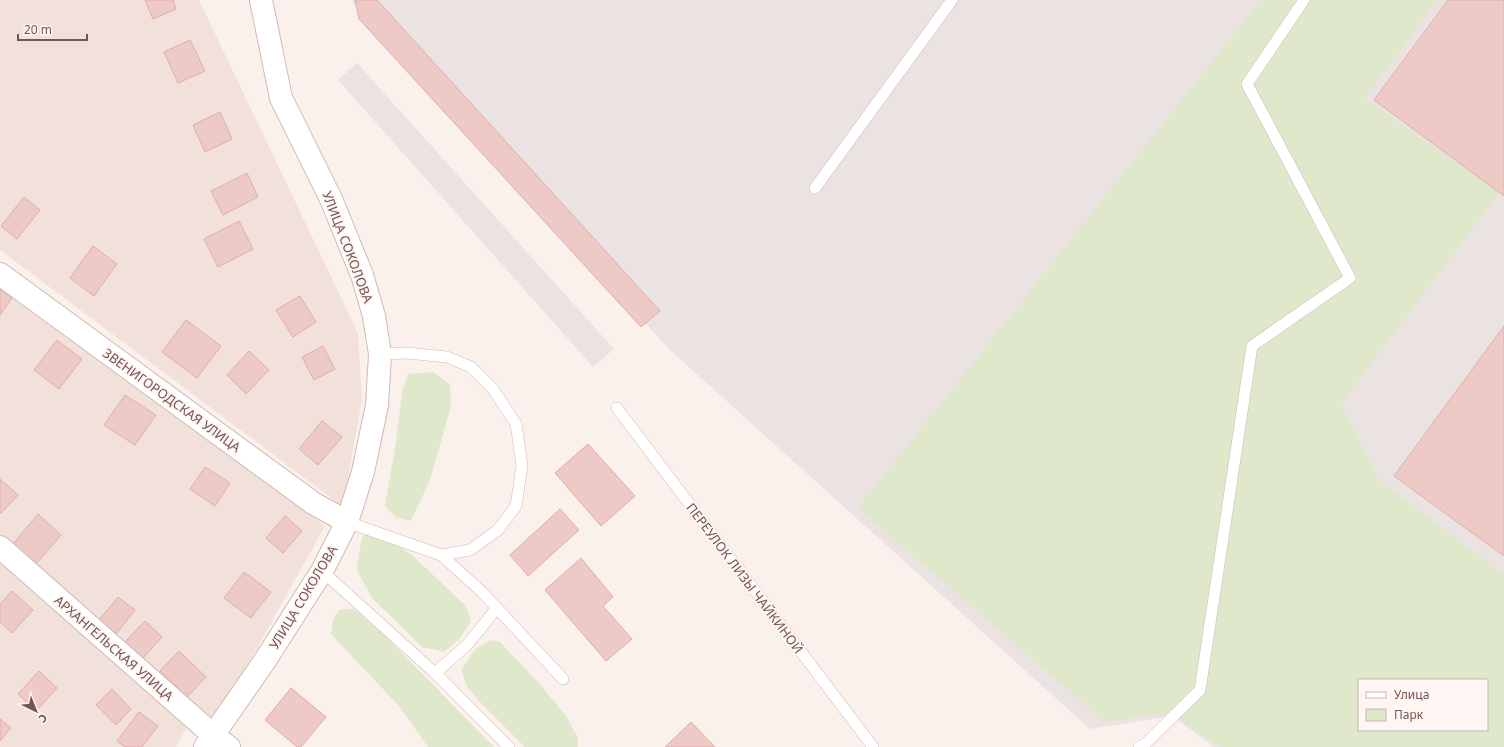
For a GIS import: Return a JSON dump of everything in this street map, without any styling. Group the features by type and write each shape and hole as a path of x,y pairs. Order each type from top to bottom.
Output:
{"main road":[{"name":"УЛИЦА СОКОЛОВА","path":"216,743 264,662 322,571 347,522 363,472 377,405 380,354 374,316 362,275 331,199 281,98 261,0"},
{"name":"ЗВЕНИГОРОДСКАЯ УЛИЦА","path":"0,274 313,503 347,522"},
{"name":"АРХАНГЕЛЬСКАЯ УЛИЦА","path":"0,547 216,743"}],"lane":[{"path":"815,188 952,0"},
{"path":"1139,747 1145,744 1200,690 1252,346 1350,278 1247,84 1304,0"},
{"path":"380,354 407,353 447,357 471,367 493,389 516,424 522,465 516,506 498,530 470,550 441,555"},
{"name":"ПЕРЕУЛОК ЛИЗЫ ЧАЙКИНОЙ","path":"617,408 873,747"},
{"path":"347,522 441,555 481,591 563,679"},
{"path":"322,571 435,673 509,747"},
{"path":"435,673 467,645 497,608"}],"shaded area":[{"path":"0,0 199,0 358,333 362,399 343,507 0,250"},
{"path":"353,0 1504,0 1504,747 1214,747 1172,716 1090,729 669,349 352,2"},
{"path":"357,63 614,349 593,367 338,80"},
{"path":"0,286 325,526 212,729 0,541"},
{"path":"0,552 192,718 176,747 0,747"}],"green space":[{"path":"1261,0 1437,0 1365,99 1500,193 1341,403 1380,481 1504,575 1504,747 1221,747 1168,713 1105,722 858,508"},
{"path":"433,372 450,384 451,406 430,480 411,521 397,518 385,506 396,442 402,392 408,374"},
{"path":"375,530 413,556 466,606 471,622 459,639 444,652 422,647 372,598 357,570 363,536"},
{"path":"340,609 354,609 388,639 494,747 428,747 399,706 331,634 333,620"},
{"path":"490,640 500,642 538,682 566,716 578,738 578,747 525,747 479,701 467,686 461,670 475,649"}],"building":[{"path":"145,0 173,0 176,9 153,19"},
{"path":"355,0 377,0 660,311 641,327 359,19"},
{"path":"1448,0 1504,0 1504,196 1374,100"},
{"path":"190,40 205,71 178,83 164,52"},
{"path":"220,112 232,139 205,152 193,125"},
{"path":"247,173 258,197 223,215 211,191"},
{"path":"24,197 40,210 17,239 1,226"},
{"path":"239,221 253,249 218,267 204,239"},
{"path":"93,246 117,264 94,296 70,278"},
{"path":"0,289 12,298 0,315"},
{"path":"300,296 316,322 293,337 276,310"},
{"path":"186,320 221,346 197,378 162,352"},
{"path":"1504,326 1504,556 1394,476"},
{"path":"57,340 82,359 59,389 34,370"},
{"path":"323,346 335,369 314,380 302,357"},
{"path":"249,351 269,370 246,394 227,375"},
{"path":"125,395 156,415 135,445 104,425"},
{"path":"322,421 342,437 318,465 299,449"},
{"path":"588,444 635,496 601,526 555,473"},
{"path":"205,467 230,483 215,506 190,489"},
{"path":"0,479 18,495 0,514"},
{"path":"560,509 579,530 528,576 510,555"},
{"path":"38,514 61,535 36,564 12,545"},
{"path":"285,516 302,531 283,553 266,538"},
{"path":"581,558 613,597 603,606 632,639 606,661 545,590"},
{"path":"244,572 271,592 251,618 224,598"},
{"path":"12,591 33,610 12,633 0,622 0,604"},
{"path":"118,597 135,610 116,634 99,620"},
{"path":"145,621 162,637 143,658 125,642"},
{"path":"179,651 206,677 187,697 160,671"},
{"path":"39,671 57,688 36,711 18,694"},
{"path":"291,688 326,717 301,747 297,747 265,720"},
{"path":"112,689 131,709 116,725 96,705"},
{"path":"139,712 158,726 142,747 125,747 117,741"},
{"path":"0,719 11,728 0,741"},
{"path":"691,722 715,747 665,747"}]}
